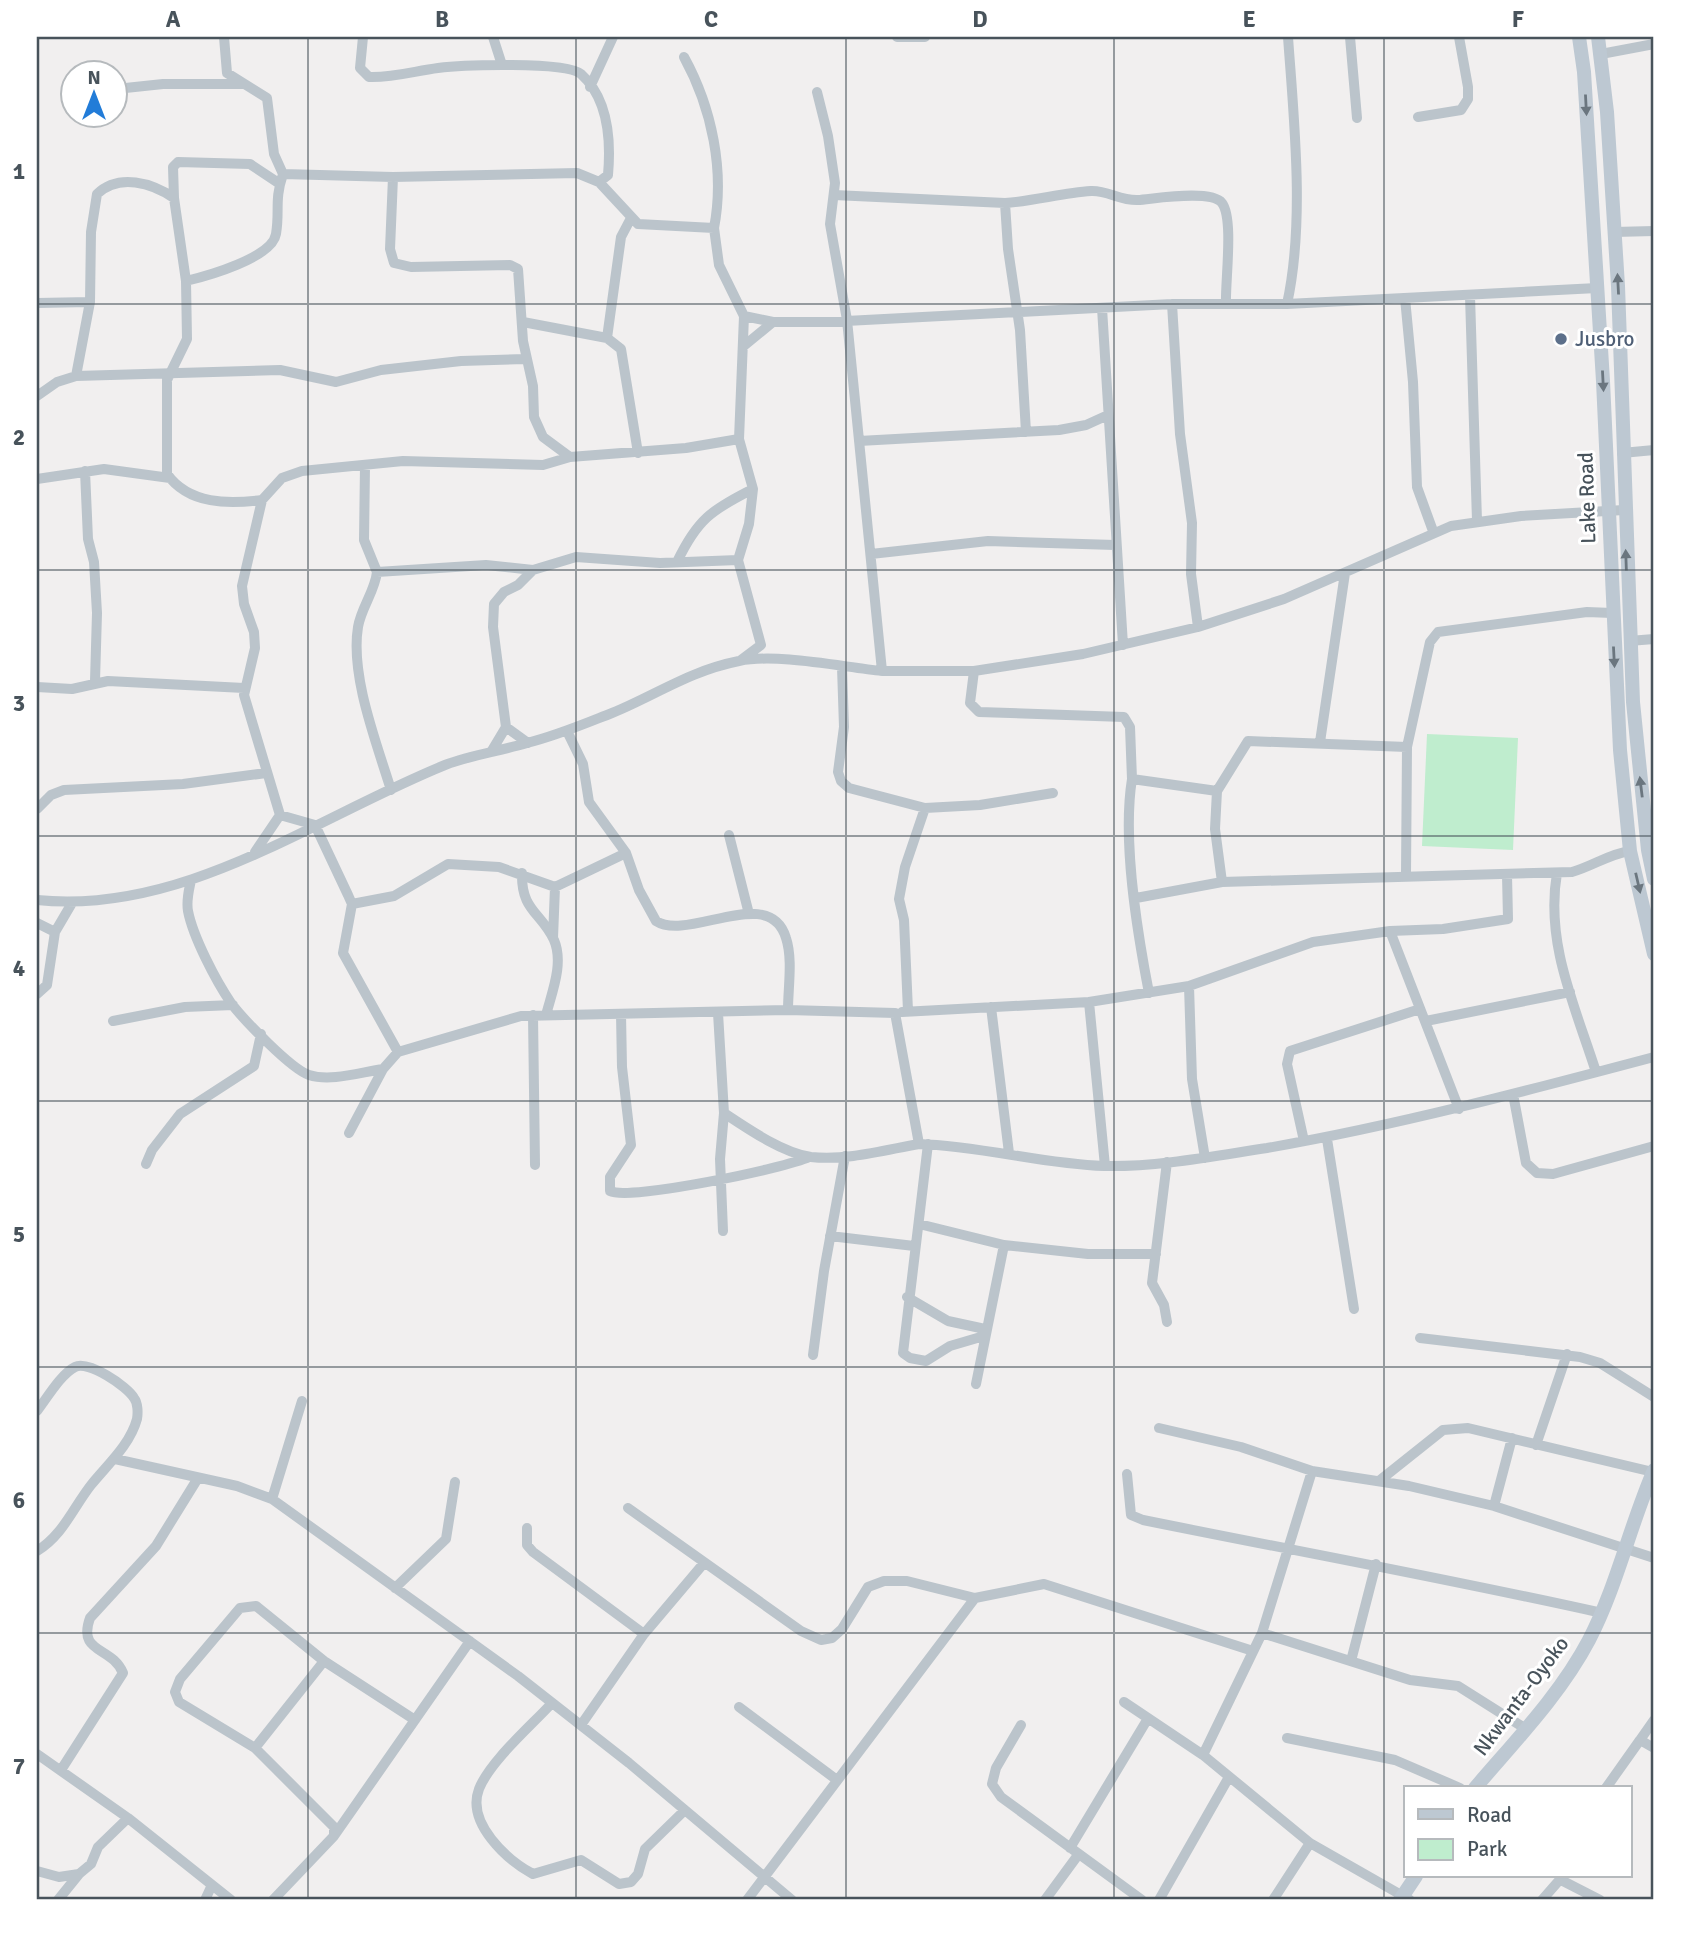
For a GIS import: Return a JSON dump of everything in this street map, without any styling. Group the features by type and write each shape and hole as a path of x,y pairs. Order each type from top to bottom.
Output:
{"main road":[{"name":"Lake Road","path":"1578,37 1584,72 1597,288 1620,750 1630,851 1654,954"},
{"name":"Lake Road","path":"1598,37 1614,232 1629,641 1639,778 1654,879"},
{"name":"Nkwanta-Oyoko","path":"1477,1786 1569,1675 1602,1613 1654,1471"},
{"path":"1404,1899 1415,1878"}],"street":[{"path":"186,281 220,272 272,243 276,232 275,198 281,179 274,153 270,103 265,95 227,73 223,37"},
{"path":"363,37 360,68 369,77 439,68 502,65 572,69 581,74 590,87 609,131 608,175 599,182"},
{"path":"493,37 502,65"},
{"path":"590,87 613,37"},
{"path":"897,37 925,37"},
{"path":"1287,304 1295,268 1297,233 1294,115 1288,37"},
{"path":"1350,37 1356,118"},
{"path":"1418,117 1461,110 1468,99 1459,37"},
{"path":"1601,54 1654,44"},
{"path":"684,57 698,83 710,128 719,203 714,228 719,265 744,316 745,345 739,439 752,489 749,524 738,560 761,645 779,660"},
{"path":"130,88 163,84 247,84"},
{"path":"817,92 828,135 835,183 830,224 847,320 882,671"},
{"path":"170,478 166,470 166,384 187,339 186,281 174,198 173,167 178,162 250,164 281,179 567,172 586,175 599,182 631,218 643,226 714,228"},
{"path":"393,177 390,249 394,263 411,267 515,267 520,272 525,359 533,386 538,431 570,457"},
{"path":"76,376 90,302 91,232 97,194 117,183 146,183 158,187 174,198"},
{"path":"834,195 1005,203 1093,191 1131,200 1161,197 1216,199 1224,206 1229,238 1226,304"},
{"path":"1005,203 1008,249 1019,314 1026,432"},
{"path":"607,338 621,237 631,218"},
{"path":"1614,232 1654,231"},
{"path":"744,316 773,321 847,320 1019,314 1172,304 1287,304 1597,288"},
{"path":"1470,296 1477,520"},
{"path":"1405,298 1413,382 1417,487 1433,531"},
{"path":"37,303 90,302"},
{"path":"1172,304 1180,434 1192,523 1191,574 1198,627"},
{"path":"1102,308 1123,645"},
{"path":"745,345 773,321"},
{"path":"523,322 607,338 622,354 638,453"},
{"path":"37,396 57,382 76,376 280,370 336,382 381,370 461,361 525,359"},
{"path":"859,441 1026,432 1086,425 1108,415"},
{"path":"280,815 244,688 255,648 254,632 242,586 262,500 282,478 292,474 403,461 528,466 557,463 570,457 638,453 739,439"},
{"path":"1622,453 1654,450"},
{"path":"365,466 364,540 377,572 362,606 356,646 364,695 391,790"},
{"path":"37,479 104,469 170,478 212,502 262,500"},
{"path":"85,471 88,539 94,562 97,613 95,681"},
{"path":"677,562 694,528 712,510 752,489"},
{"path":"37,900 72,903 115,898 191,880 446,764 567,731 625,708 678,679 740,660 779,660 882,671 974,671 1123,645 1198,627 1311,590 1433,531 1477,520 1624,510"},
{"path":"871,554 988,541 1115,545"},
{"path":"377,572 495,565 533,569 576,557 677,562 738,560"},
{"path":"491,752 506,727 493,626 494,604 503,592 518,585 533,569"},
{"path":"1320,742 1345,573"},
{"path":"1406,875 1407,747 1430,642 1438,632 1587,612 1612,613"},
{"path":"1629,641 1654,639"},
{"path":"740,660 761,645"},
{"path":"842,667 844,727 838,772 841,781 860,792 925,808 980,805 1053,793"},
{"path":"974,671 970,703 979,712 1124,717 1130,727 1132,779 1129,801 1136,898 1149,993"},
{"path":"37,687 72,688 95,681 244,688"},
{"path":"506,727 528,743"},
{"path":"567,731 583,764 589,802 626,853 639,890 652,914 662,924 672,926 749,914 764,916 777,924 788,941 788,1010"},
{"path":"1222,882 1215,829 1217,791 1248,741 1407,747"},
{"path":"37,809 51,795 64,790 183,784 266,773"},
{"path":"1132,779 1217,791"},
{"path":"908,1011 904,920 899,899 905,867 925,808"},
{"path":"280,815 315,825 352,904 343,953 398,1052"},
{"path":"254,853 280,815"},
{"path":"729,835 749,914"},
{"path":"1136,898 1222,882 1558,873 1591,867 1615,853 1630,851"},
{"path":"352,904 394,896 448,864 477,864 522,873 555,887 626,853"},
{"path":"522,873 525,901 553,939"},
{"path":"1558,873 1552,916 1570,992 1596,1073"},
{"path":"349,1133 383,1069 398,1052 505,1020 533,1015 788,1010 895,1013 1089,1002 1189,986 1313,942 1390,931 1443,929 1508,919 1507,875"},
{"path":"191,880 187,898 193,929 233,1005 287,1060 309,1075 340,1076 383,1069"},
{"path":"547,1015 557,971 553,939 555,887"},
{"path":"37,993 43,991 50,977 55,932 72,903"},
{"path":"37,923 55,932"},
{"path":"1390,931 1459,1109"},
{"path":"1189,986 1192,1079 1205,1158"},
{"path":"1426,1021 1570,992"},
{"path":"1089,1002 1105,1166"},
{"path":"113,1021 184,1007 233,1005"},
{"path":"990,1007 1009,1153"},
{"path":"1304,1141 1287,1064 1290,1051 1420,1009"},
{"path":"718,1013 724,1113 721,1178 723,1231"},
{"path":"895,1013 924,1144 919,1224 907,1297 904,1355 926,1360 950,1346 984,1332"},
{"path":"621,1014 622,1067 631,1144 610,1177 610,1191 636,1193 780,1167 809,1157 845,1157 924,1144 1009,1153 1053,1162 1105,1166 1205,1158 1327,1139 1459,1109 1654,1057"},
{"path":"533,1015 535,1165"},
{"path":"146,1164 152,1150 180,1114 254,1066 261,1034"},
{"path":"1513,1094 1526,1163 1537,1174 1553,1174 1654,1146"},
{"path":"724,1113 762,1138 809,1157"},
{"path":"1327,1139 1354,1309"},
{"path":"813,1355 830,1236 845,1157"},
{"path":"1167,1162 1153,1289 1164,1305 1167,1322"},
{"path":"919,1224 1004,1245 1088,1254 1156,1254"},
{"path":"830,1236 914,1246"},
{"path":"976,1384 984,1332 1004,1245"},
{"path":"907,1297 948,1321 984,1332"},
{"path":"1420,1338 1567,1354 1600,1363 1654,1397"},
{"path":"1536,1444 1567,1354"},
{"path":"37,1411 73,1367 83,1364 93,1367 136,1402 137,1420 115,1459 91,1485 52,1541 37,1551"},
{"path":"272,1499 302,1401"},
{"path":"1159,1428 1241,1447 1312,1471 1379,1481 1494,1506 1626,1546 1654,1558"},
{"path":"1379,1481 1443,1430 1468,1428 1654,1471"},
{"path":"1494,1506 1511,1438"},
{"path":"115,1459 272,1499 581,1725 792,1900"},
{"path":"1203,1755 1262,1633 1312,1471"},
{"path":"1127,1474 1131,1515 1602,1613"},
{"path":"61,1770 123,1673 120,1665 88,1641 85,1633 90,1618 156,1546 198,1478"},
{"path":"395,1588 446,1539 455,1482"},
{"path":"628,1508 801,1631 821,1640 832,1638 842,1629 868,1587 884,1581 907,1581 920,1587 975,1598 1044,1584 1253,1651"},
{"path":"527,1528 527,1545 533,1552 644,1634"},
{"path":"581,1725 644,1634 704,1563"},
{"path":"1351,1661 1376,1564"},
{"path":"747,1900 975,1598"},
{"path":"334,1836 334,1827 255,1748 179,1702 175,1692 180,1679 240,1608 256,1606 324,1661 415,1720"},
{"path":"1262,1633 1410,1680 1458,1686 1526,1729"},
{"path":"273,1900 334,1836 470,1642"},
{"path":"255,1748 324,1661"},
{"path":"1124,1702 1147,1720 1203,1755 1310,1843 1404,1899"},
{"path":"552,1703 491,1770 478,1791 480,1818 488,1834 515,1864 533,1874 581,1860 619,1884 631,1882 638,1874 645,1849 685,1810"},
{"path":"739,1707 837,1780"},
{"path":"1045,1900 1147,1720"},
{"path":"1607,1786 1654,1720"},
{"path":"1021,1725 996,1768 992,1784 1001,1797 1142,1900"},
{"path":"1287,1738 1395,1760 1455,1786"},
{"path":"1640,1740 1654,1748"},
{"path":"37,1754 128,1818 230,1900"},
{"path":"1159,1900 1229,1777"},
{"path":"58,1900 91,1864 98,1847 128,1818"},
{"path":"1273,1900 1310,1843"},
{"path":"37,1871 60,1877 79,1874"},
{"path":"1542,1900 1562,1878 1600,1900"},
{"path":"205,1900 211,1887"}],"green space":[{"path":"1427,734 1518,738 1513,850 1422,846"}],"place":[{"name":"Jusbro","path":"1561,339"}]}
